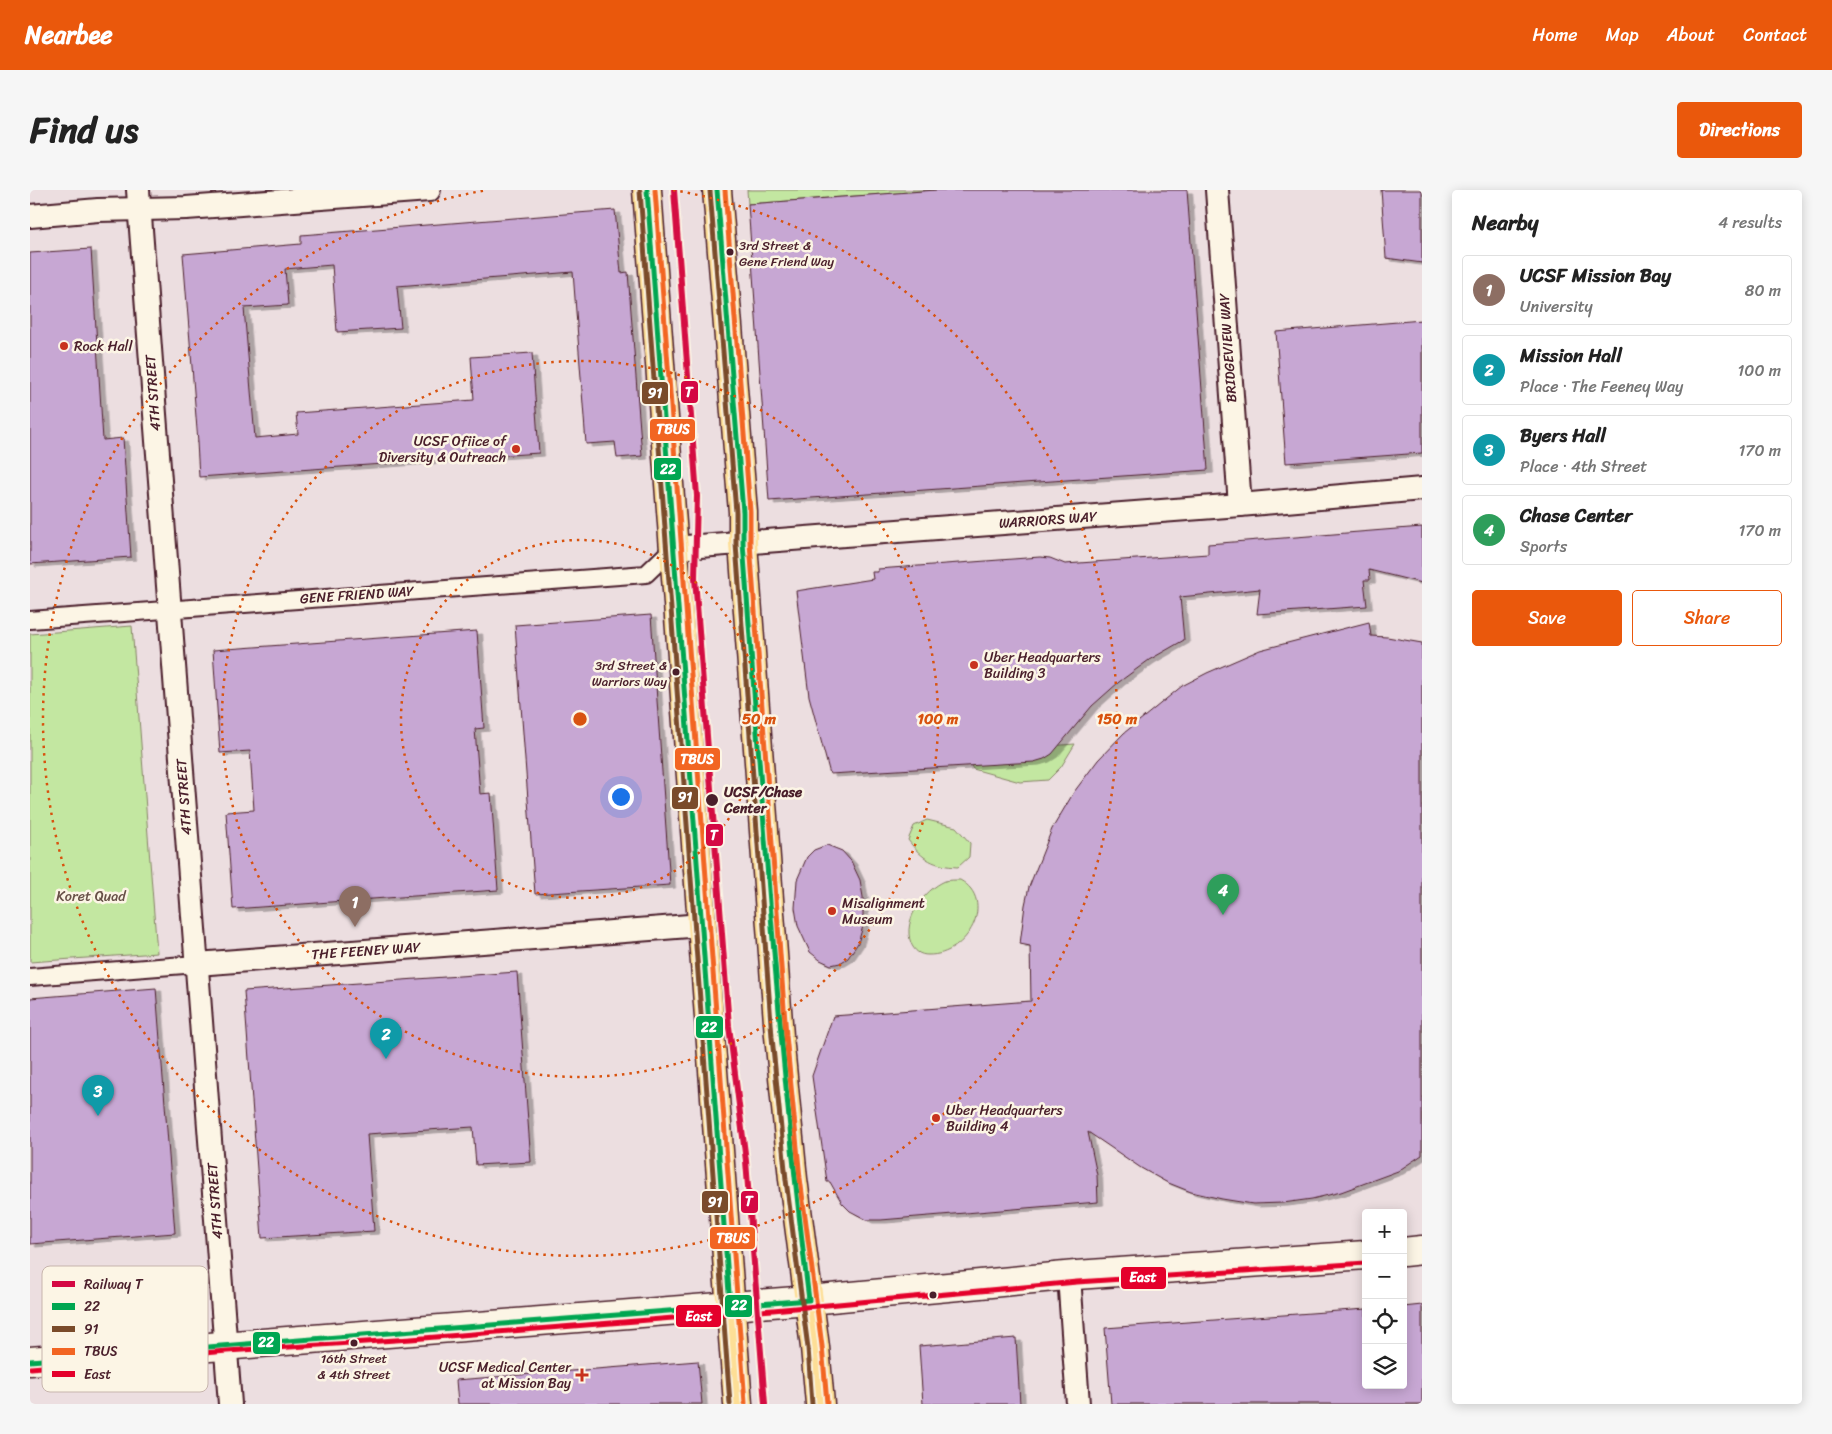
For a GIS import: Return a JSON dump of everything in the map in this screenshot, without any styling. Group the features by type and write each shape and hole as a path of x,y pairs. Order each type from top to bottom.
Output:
{"main road":[{"path":"647,190 738,1404"},
{"path":"717,190 743,512 743,543 780,1036 793,1179 820,1404"},
{"path":"1407,1252 1422,1250"},
{"path":"208,1346 410,1332 809,1300 1069,1276 1362,1255"}],"street":[{"path":"30,216 98,210 139,200 196,207 428,190"},
{"name":"BRIDGEVIEW WAY","path":"1216,190 1240,505"},
{"name":"4TH STREET","path":"139,200 230,1404"},
{"name":"WARRIORS WAY","path":"674,548 1240,505 1422,489"},
{"name":"GENE FRIEND WAY","path":"30,620 646,574 674,548"},
{"name":"THE FEENEY WAY","path":"30,977 702,925"},
{"path":"1069,1276 1078,1404"}],"green space":[{"path":"747,190 936,190 748,204"},
{"name":"Koret Quad","path":"132,626 157,953 30,962 30,634"},
{"path":"1075,744 1061,767 1048,780 1020,782 973,769 963,753"},
{"path":"927,820 956,827 970,843 969,857 958,867 930,861 919,853 908,840 914,826"},
{"path":"960,880 971,889 976,900 977,913 973,925 955,947 942,953 928,955 920,953 912,946 909,934 912,916 923,899 937,885 945,881"}],"building":[{"path":"936,190 1187,190 1208,470 769,501 748,204"},
{"path":"1381,190 1422,190 1422,263 1386,258"},
{"path":"615,210 621,273 628,272 642,456 617,458 615,442 586,444 573,272 397,286 401,328 337,332 332,265 285,269 288,305 244,308 255,438 298,434 296,413 474,400 471,357 532,353 539,453 199,477 198,442 183,254 301,244 301,235"},
{"name":"Rock Hall","path":"91,249 103,440 123,438 131,557 30,564 30,253"},
{"path":"1422,320 1422,453 1286,463 1276,332"},
{"name":"Uber Headquarters Building 3","path":"1422,527 1422,583 1369,570 1370,580 1364,580 1367,606 1257,614 1260,589 1180,597 1184,640 1149,660 1119,682 1092,706 1052,754 1044,759 1034,762 830,774 809,696 796,591 873,579 872,572 878,572 878,569 1040,557 1050,558 1065,564 1208,554 1208,544"},
{"path":"651,615 670,885 535,894 515,625"},
{"path":"1369,622 1371,636 1422,643 1422,1155 1398,1171 1341,1192 1283,1203 1253,1204 1191,1192 1166,1182 1141,1168 1088,1132 1097,1175 1098,1202 881,1220 867,1220 850,1211 842,1203 830,1182 827,1182 812,1076 833,1016 1031,1001 1030,946 1020,944 1029,887 1052,829 1074,792 1098,760 1124,733 1182,686 1207,673 1260,650"},
{"path":"477,631 484,728 475,729 480,794 491,793 498,890 233,909 226,812 254,810 250,751 220,753 213,650"},
{"path":"827,845 842,851 851,861 860,880 863,897 863,926 858,943 848,958 840,963 831,965 820,960 810,952 798,926 795,908 797,880 807,857 814,850"},
{"path":"517,972 531,1162 476,1165 473,1127 367,1134 374,1231 262,1238 244,991"},
{"path":"156,988 175,1233 30,1244 30,998"},
{"path":"1422,1305 1422,1404 1111,1404 1105,1328 1362,1309 1362,1389 1407,1389 1407,1307"},
{"path":"1016,1338 1020,1404 923,1404 919,1346"},
{"path":"698,1361 702,1404 458,1404 456,1380"}],"rail line":[{"name":"T","path":"674,190 697,496 695,578 729,1026 746,1161 765,1404"}],"transit line":[{"name":"22","path":"647,190 730,1306"},
{"name":"TBUS","path":"655,190 745,1403"},
{"name":"22","path":"208,1347 809,1300 788,1111 771,922 743,543 743,512 717,190"},
{"name":"TBUS","path":"725,190 750,511 750,543 786,1035 800,1178 822,1346 827,1403"},
{"name":"91","path":"640,191 730,1404"},
{"name":"91","path":"710,191 736,512 736,544 772,1037 786,1180 808,1348 812,1404"},
{"name":"East","path":"208,1353 411,1339 773,1310 1077,1282 1362,1263"},
{"name":"22","path":"30,1361 42,1360"},
{"name":"East","path":"31,1368 42,1367"}],"place":[{"name":"3rd Street & Gene Friend Way","path":"730,252"},
{"name":"Rock Hall","path":"64,346"},
{"name":"UCSF Ofiice of Diversity & Outreach","path":"516,449"},
{"name":"Uber Headquarters Building 3","path":"974,665"},
{"name":"3rd Street & Warriors Way","path":"676,672"},
{"name":"UCSF/Chase Center","path":"712,800"},
{"name":"Misalignment Museum","path":"832,911"},
{"name":"Chase Center","path":"1223,915"},
{"name":"UCSF Mission Bay","path":"355,927"},
{"name":"Mission Hall","path":"386,1059"},
{"name":"Byers Hall","path":"98,1116"},
{"name":"Uber Headquarters Building 4","path":"936,1118"},
{"name":"16th Street & 4th Street","path":"354,1343"},
{"name":"UCSF Medical Center at Mission Bay","path":"582,1375"}]}
